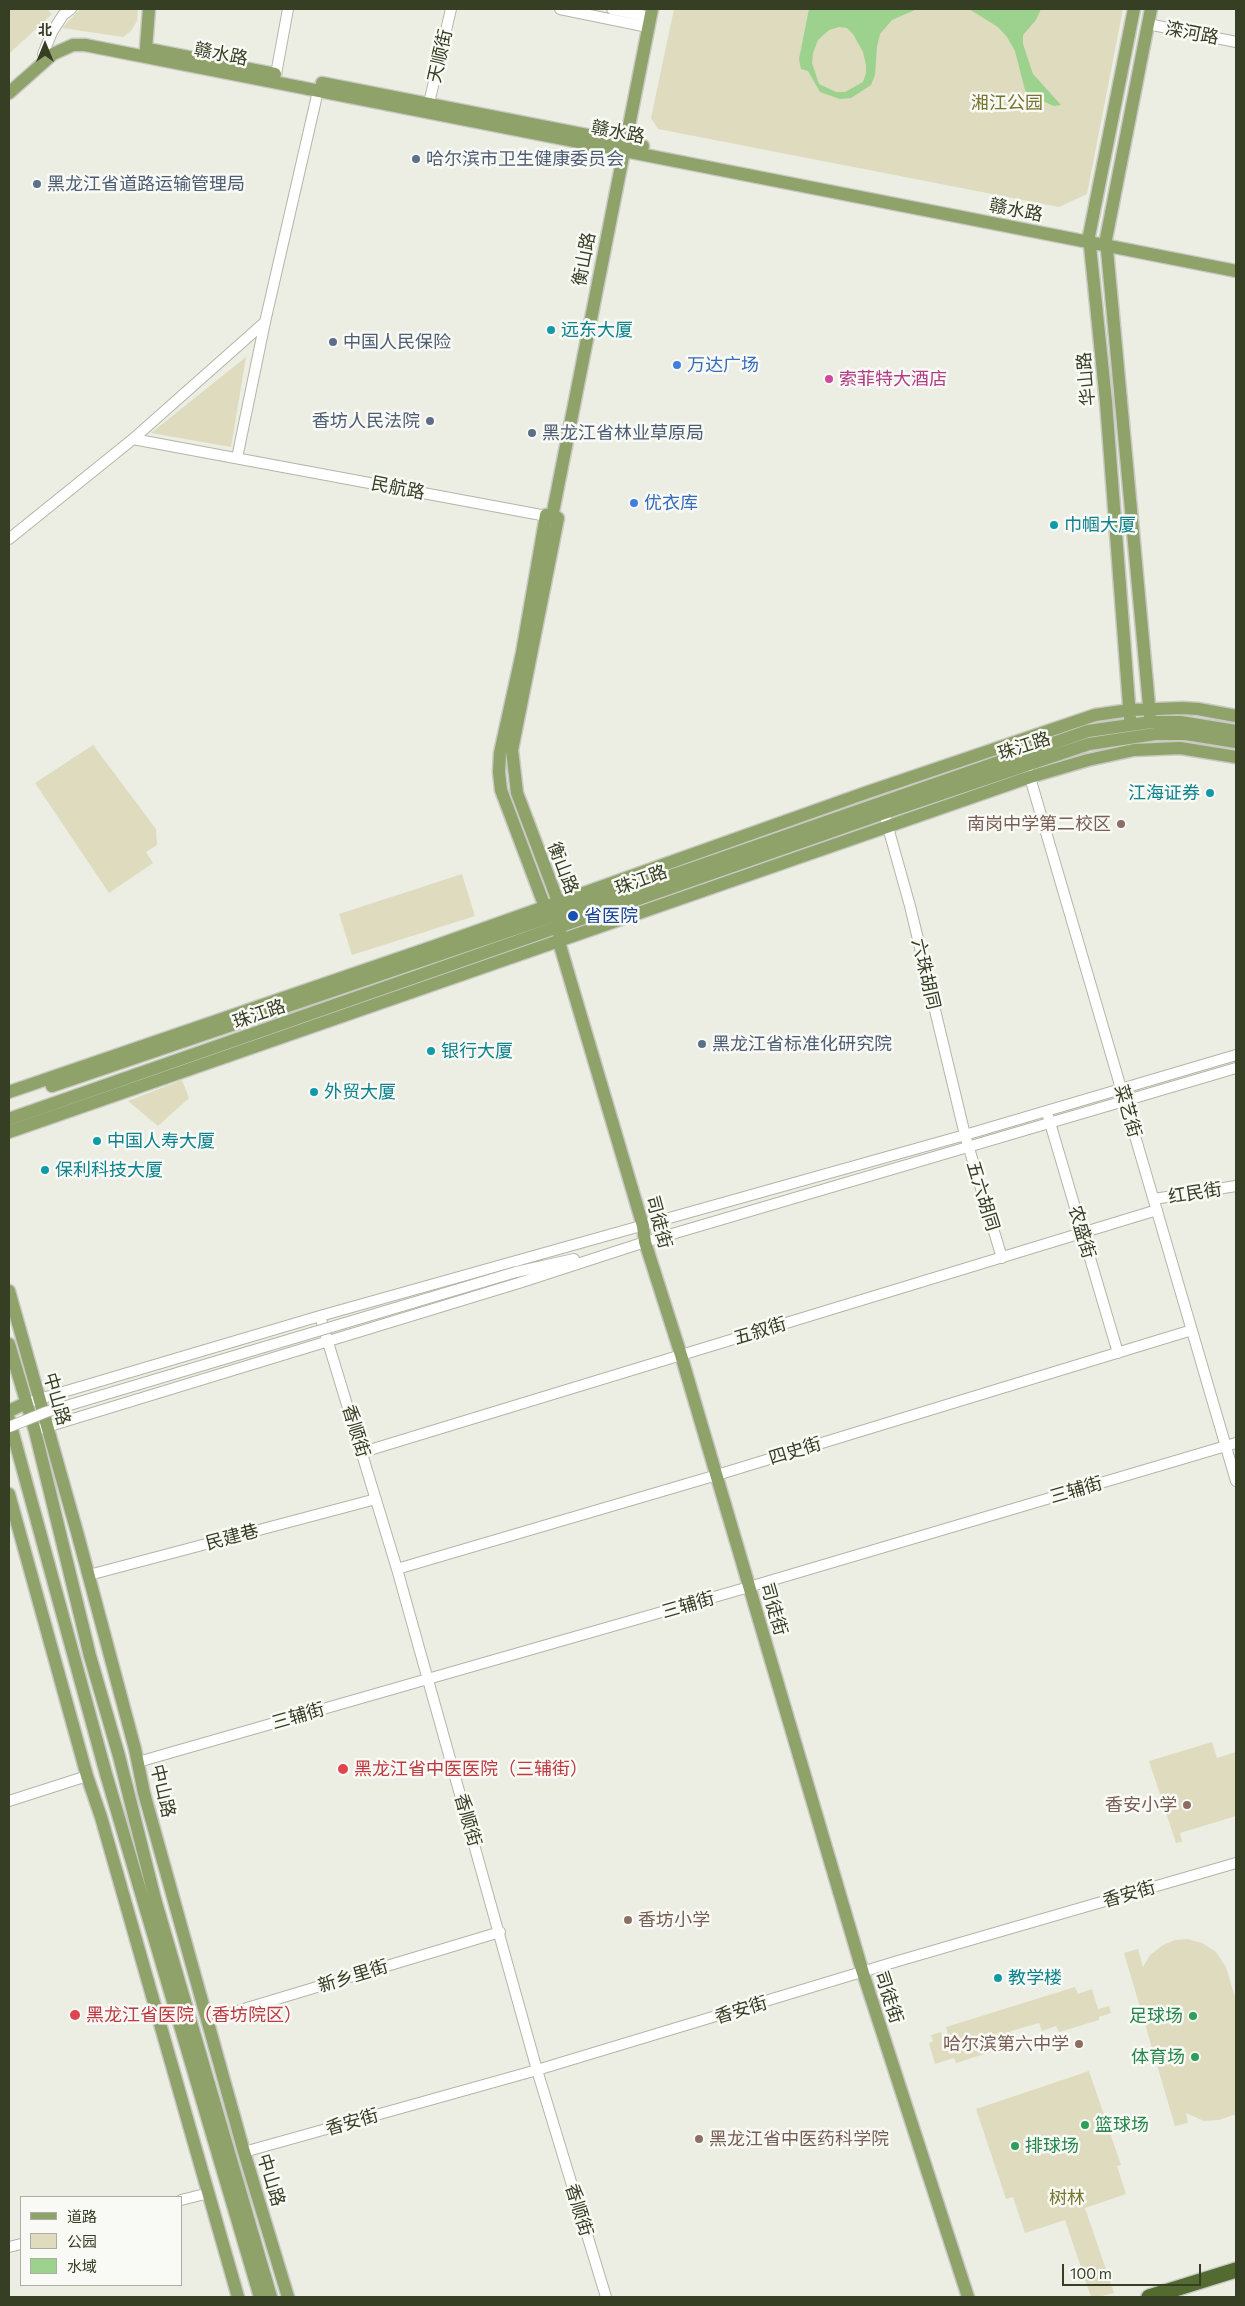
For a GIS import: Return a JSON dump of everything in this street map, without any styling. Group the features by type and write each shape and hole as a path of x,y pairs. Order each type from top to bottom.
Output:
{"highway":[{"path":"1149,2297 1236,2270"},
{"path":"1179,2297 1236,2280"}],"main road":[{"path":"146,48 149,9"},
{"name":"华山路","path":"1134,9 1090,239 1106,402 1134,750"},
{"name":"华山路","path":"1151,9 1106,242 1154,748"},
{"name":"衡山路","path":"559,928 547,912 501,790 499,772 500,753 552,517 650,17"},
{"name":"赣水路","path":"9,85 42,54 56,44 71,40 100,40 429,102 624,147"},
{"name":"赣水路","path":"9,93 53,54 73,45 85,45 318,91 624,147 1090,239 1236,265"},
{"name":"赣水路","path":"1106,242 1236,271"},
{"name":"衡山路","path":"552,517 512,760 516,793 560,908 559,928"},
{"name":"珠江路","path":"9,1119 884,813 1025,758 1088,731 1132,730 1151,722 1198,709 1236,716"},
{"name":"珠江路","path":"560,908 1019,740 1095,715 1130,710 1151,722 1186,734 1236,742"},
{"name":"珠江路","path":"1151,722 1191,723 1236,731"},
{"name":"珠江路","path":"9,1132 1030,777 1088,760 1134,750 1154,748 1197,750 1236,757"},
{"name":"珠江路","path":"9,1092 547,912 1025,758"},
{"name":"珠江路","path":"9,1101 547,912"},
{"name":"司徒街","path":"559,928 559,942 643,1226 645,1242 681,1355 863,1973 968,2297"},
{"name":"中山路","path":"9,1291 40,1400 41,1429 90,1656 119,1756 155,1899 271,2297"},
{"name":"中山路","path":"9,1344 26,1403 41,1429 89,1575 138,1762 144,1793 244,2152 288,2297"},
{"path":"9,1411 26,1403"},
{"path":"9,1419 11,1436 106,1774 260,2297"},
{"path":"11,1436 41,1429"},
{"path":"9,1494 87,1776 101,1816 238,2297"},
{"path":"47,1633 53,1619 56,1596"},
{"path":"90,1656 100,1617"},
{"path":"47,1633 71,1649"},
{"path":"100,1752 101,1816"},
{"path":"119,1756 144,1793"}],"street":[{"name":"赣水路","path":"42,54 52,32 64,15 71,9"},
{"path":"276,74 288,9"},
{"name":"天顺街","path":"429,102 451,9"},
{"path":"560,9 650,17"},
{"path":"612,9 650,17"},
{"name":"滦河路","path":"1148,24 1236,42"},
{"path":"238,458 265,322 318,91"},
{"path":"9,539 134,439 265,322"},
{"name":"民航路","path":"134,439 552,517"},
{"name":"菜艺街","path":"1019,740 1192,1330 1231,1445 1236,1481"},
{"name":"六珠胡同","path":"884,813 912,916 964,1135"},
{"path":"26,1403 320,1316 964,1135 1236,1055"},
{"path":"41,1429 522,1282 645,1242 1236,1068"},
{"name":"农盛街","path":"1046,1111 1118,1353"},
{"name":"五六胡同","path":"964,1135 1002,1258"},
{"name":"红民街","path":"1154,1199 1236,1186"},
{"name":"五叙街","path":"363,1452 1157,1210"},
{"path":"11,1436 46,1412 516,1272 628,1248"},
{"name":"香顺街","path":"320,1316 363,1452 500,1932 537,2070 606,2297"},
{"name":"四史街","path":"397,1569 716,1475 1192,1330"},
{"name":"三辅街","path":"138,1762 749,1587 1231,1445"},
{"name":"民建巷","path":"89,1575 376,1499"},
{"path":"9,1801 87,1776"},
{"name":"香安街","path":"244,2152 537,2070 1236,1863"},
{"name":"新乡里街","path":"207,2020 500,1932"},
{"path":"182,2200 209,2193"}],"green space":[{"path":"9,9 47,9 52,14 9,54"},
{"path":"80,9 138,9 137,21 131,31 123,37 62,28"},
{"name":"湘江公园","path":"674,9 1123,9 1087,194 1059,207 658,129 651,118"},
{"path":"246,357 231,447 151,433"},
{"path":"93,745 156,829 157,845 146,852 153,863 109,893 35,783"},
{"path":"462,874 475,916 352,955 339,914"},
{"path":"182,1080 189,1098 158,1126 128,1101"},
{"path":"1212,1742 1217,1758 1236,1752 1236,1816 1180,1833 1182,1842 1176,1843 1149,1761"},
{"name":"体育场","path":"1188,1939 1202,1943 1216,1952 1226,1967 1236,2001 1236,2114 1219,2120 1204,2121 1186,2113 1188,2123 1175,2126 1124,1953 1138,1949 1143,1967 1150,1955 1163,1945 1175,1940"},
{"path":"1075,1987 1078,1994 1092,1989 1098,2009 1109,2006 1111,2013 1099,2017 1099,2020 1059,2032 1056,2026 1042,2031 1039,2023 1011,2031 1012,2038 995,2044 997,2050 956,2063 954,2058 935,2064 929,2043 933,2041 931,2035 941,2032 943,2037 948,2035 946,2027"},
{"name":"树林","path":"1089,2071 1121,2165 1117,2166 1126,2194 1085,2208 1114,2293 1098,2297 1091,2297 1065,2220 1025,2233 1013,2197 1006,2199 976,2109"}],"water":[{"path":"809,9 917,9 892,20 880,34 875,75 871,85 851,98 840,99 820,92 808,71 801,69 799,59","holes":["839,27 847,28 853,34 863,52 866,73 863,82 845,92 836,92 819,84 812,63 813,53 818,40 829,30"]},
{"path":"969,9 1041,9 1036,20 1023,35 1023,44 1033,74 1061,105 1054,106 1031,96 1025,90 1015,51 1007,37 998,27"}],"place":[{"name":"哈尔滨市卫生健康委员会","path":"416,159"},
{"name":"黑龙江省道路运输管理局","path":"37,184"},
{"name":"远东大厦","path":"551,330"},
{"name":"中国人民保险","path":"333,342"},
{"name":"万达广场","path":"677,365"},
{"name":"索菲特大酒店","path":"829,379"},
{"name":"香坊人民法院","path":"430,421"},
{"name":"黑龙江省林业草原局","path":"532,433"},
{"name":"优衣库","path":"634,503"},
{"name":"巾帼大厦","path":"1054,525"},
{"name":"江海证券","path":"1210,793"},
{"name":"南岗中学第二校区","path":"1121,824"},
{"name":"省医院","path":"573,916"},
{"name":"黑龙江省标准化研究院","path":"702,1044"},
{"name":"银行大厦","path":"431,1051"},
{"name":"外贸大厦","path":"314,1092"},
{"name":"中国人寿大厦","path":"97,1141"},
{"name":"保利科技大厦","path":"45,1170"},
{"name":"黑龙江省中医医院（三辅街）","path":"343,1769"},
{"name":"香安小学","path":"1187,1805"},
{"name":"香坊小学","path":"628,1920"},
{"name":"教学楼","path":"998,1978"},
{"name":"黑龙江省医院（香坊院区）","path":"75,2015"},
{"name":"足球场","path":"1193,2016"},
{"name":"哈尔滨第六中学","path":"1079,2044"},
{"name":"体育场","path":"1195,2057"},
{"name":"篮球场","path":"1085,2125"},
{"name":"黑龙江省中医药科学院","path":"699,2139"},
{"name":"排球场","path":"1015,2146"}]}
